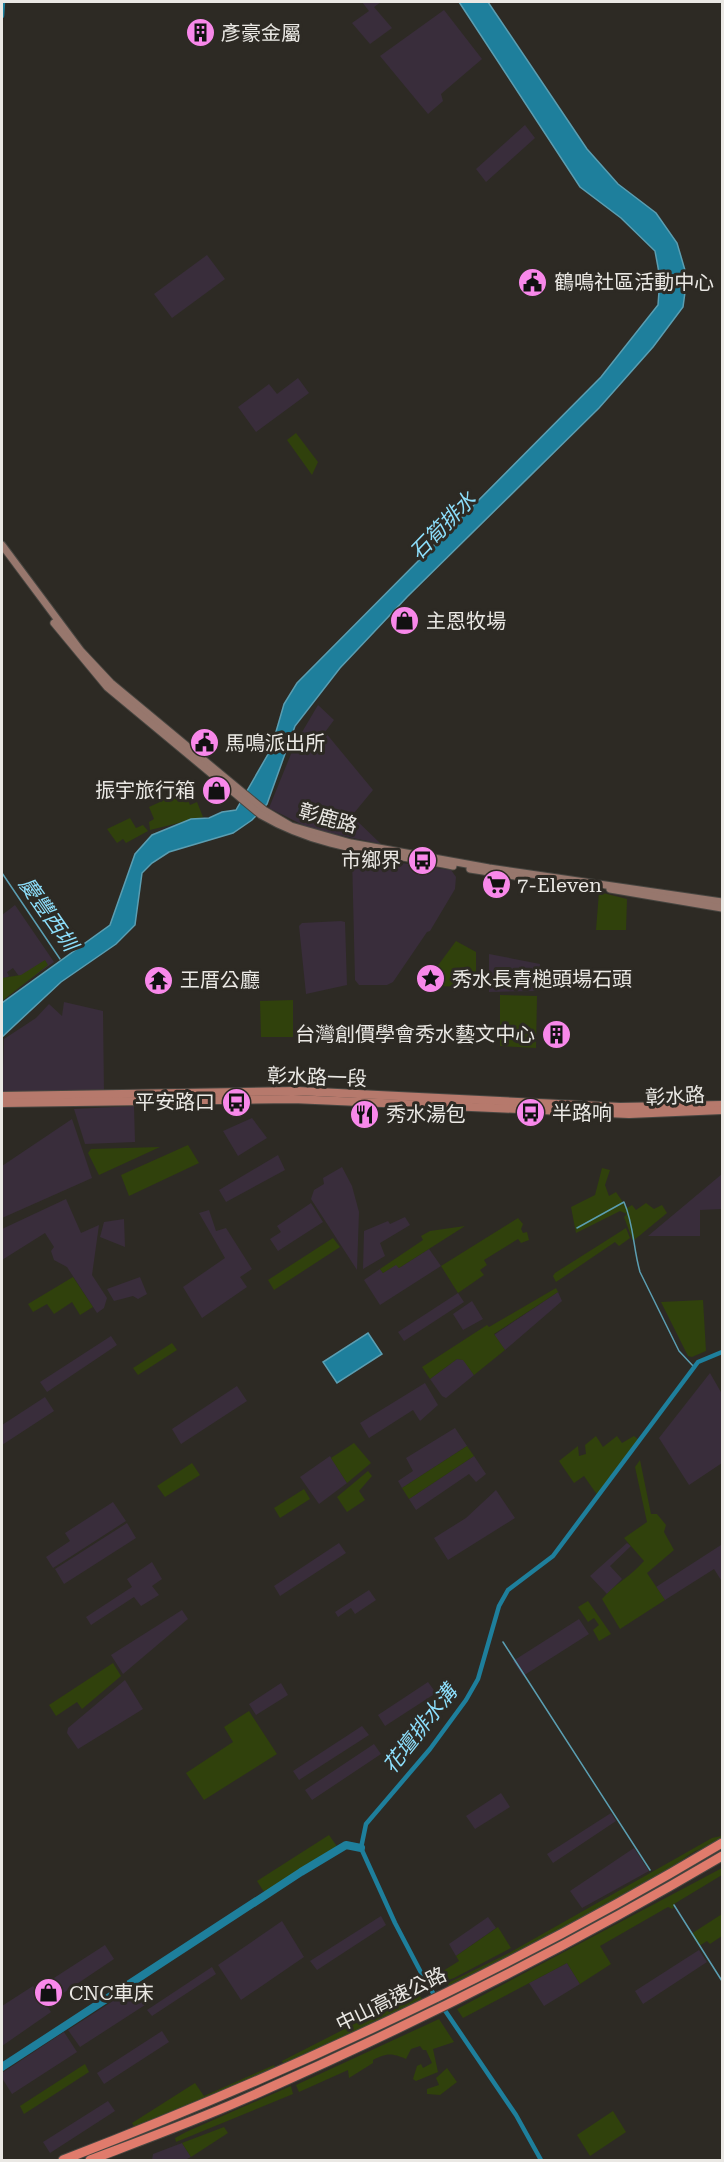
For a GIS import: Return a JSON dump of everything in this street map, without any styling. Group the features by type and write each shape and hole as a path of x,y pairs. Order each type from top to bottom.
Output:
{"highway":[{"name":"中山高速公路","path":"63,2160 247,2086 447,1992 562,1934 723,1844"},
{"name":"中山高速公路","path":"90,2160 240,2102 452,2002 578,1937 723,1856"}],"main road":[{"name":"彰鹿路","path":"2,545 109,685"},
{"name":"彰鹿路","path":"2,552 76,653 109,685 242,796 288,831 340,847 723,908"},
{"name":"彰鹿路","path":"258,809 291,826 351,843 489,868 723,902"},
{"name":"彰水路一段","path":"2,1096 297,1091 630,1111"},
{"name":"彰水路一段","path":"2,1103 293,1099 630,1111"},
{"name":"彰水路","path":"630,1111 723,1105"},
{"name":"彰水路","path":"630,1111 723,1110"}],"shaded area":[{"path":"362,2 381,2 374,7 392,28 370,44 352,23 369,11"},
{"path":"444,10 482,59 441,94 443,101 428,114 380,56"},
{"path":"525,125 535,138 486,182 476,169"},
{"path":"207,255 225,279 172,318 154,294"},
{"path":"298,378 309,393 256,432 238,407 269,384 277,394"},
{"path":"318,705 334,720 325,732 373,790 354,813 354,818 381,844 311,829 269,808 295,744"},
{"path":"352,856 451,870 456,877 455,889 430,931 427,932 393,982 387,985 359,985 355,980"},
{"path":"15,905 54,962 24,983 13,968 7,972 9,976 2,981 2,915"},
{"path":"345,922 347,985 306,994 299,926 302,923"},
{"path":"489,954 540,964 539,991 489,992"},
{"path":"64,1002 103,1011 104,1094 2,1095 4,1039 36,1018 49,1004 62,1016"},
{"path":"134,1106 135,1142 85,1144 74,1109"},
{"path":"252,1118 267,1138 238,1156 223,1131"},
{"path":"72,1119 92,1178 2,1218 2,1166"},
{"path":"278,1155 285,1170 226,1202 219,1190"},
{"path":"342,1167 352,1186 359,1212 357,1270 311,1199 314,1190 324,1184 323,1178"},
{"path":"722,1174 722,1209 700,1210 700,1236 648,1236"},
{"path":"66,1199 81,1233 99,1225 92,1275 107,1298 104,1308 97,1313 67,1267 54,1260 51,1251 54,1247 45,1233 2,1260 2,1229"},
{"path":"311,1203 323,1222 278,1251 270,1239 281,1232 277,1226"},
{"path":"209,1210 216,1231 226,1228 252,1269 240,1277 247,1287 202,1318 183,1287 225,1258 199,1213"},
{"path":"405,1217 410,1225 380,1243 385,1256 363,1269 364,1231"},
{"path":"124,1219 125,1247 100,1237 104,1222"},
{"path":"429,1249 441,1266 380,1305 364,1280 380,1269 383,1273 396,1264 399,1268"},
{"path":"140,1277 147,1294 138,1299 133,1296 114,1301 107,1289"},
{"path":"558,1292 562,1301 505,1350 494,1335"},
{"path":"458,1293 464,1302 404,1341 398,1332"},
{"path":"472,1301 483,1319 463,1330 453,1314"},
{"path":"111,1336 117,1345 47,1392 40,1382"},
{"path":"457,1359 464,1360 474,1375 446,1398 430,1379"},
{"path":"710,1373 722,1394 722,1463 689,1485 659,1438"},
{"path":"425,1383 438,1405 420,1421 413,1410 369,1438 360,1423"},
{"path":"237,1386 247,1401 181,1444 172,1429"},
{"path":"45,1397 54,1411 2,1445 2,1425"},
{"path":"455,1428 467,1446 402,1488 398,1481 413,1471 406,1458"},
{"path":"330,1456 347,1483 319,1504 300,1477"},
{"path":"474,1456 486,1474 476,1482 469,1474 416,1510 409,1499"},
{"path":"496,1490 515,1518 448,1560 434,1538 466,1518"},
{"path":"113,1502 126,1521 53,1568 46,1557 70,1541 65,1533"},
{"path":"127,1523 136,1538 64,1584 55,1569"},
{"path":"339,1543 346,1553 280,1596 274,1586"},
{"path":"627,1543 631,1546 610,1566 622,1579 607,1594 590,1576"},
{"path":"721,1545 721,1580 714,1569 665,1600 656,1587"},
{"path":"152,1562 162,1579 152,1586 159,1595 141,1606 134,1597 91,1625 86,1617 132,1587 127,1579"},
{"path":"369,1590 376,1600 355,1614 351,1608 338,1617 335,1612"},
{"path":"182,1610 188,1619 123,1674 111,1655"},
{"path":"579,1619 589,1634 523,1676 513,1661"},
{"path":"125,1680 143,1709 78,1749 67,1733 68,1728"},
{"path":"428,1682 436,1693 385,1726 378,1715"},
{"path":"281,1683 288,1695 256,1715 249,1704"},
{"path":"362,1726 369,1735 299,1780 293,1771"},
{"path":"374,1744 381,1754 312,1800 305,1790"},
{"path":"501,1793 510,1807 475,1829 466,1816"},
{"path":"611,1813 616,1821 553,1863 547,1854"},
{"path":"634,1848 649,1871 582,1908 570,1891"},
{"path":"381,1916 386,1925 317,1970 310,1961"},
{"path":"488,1917 496,1928 456,1956 449,1944"},
{"path":"282,1921 304,1957 241,2000 218,1965"},
{"path":"105,1945 114,1959 50,2002 40,1987"},
{"path":"699,1950 707,1962 643,2004 635,1991"},
{"path":"567,1963 580,1984 544,2006 529,1983"},
{"path":"212,1967 216,1974 152,2016 147,2010"},
{"path":"33,1986 51,2012 2,2046 2,2006"},
{"path":"133,1988 145,2005 80,2047 68,2030"},
{"path":"162,2031 169,2042 104,2084 97,2073"},
{"path":"64,2032 77,2052 12,2094 2,2078 2,2073"},
{"path":"108,2101 115,2111 50,2153 43,2142"},
{"path":"182,2143 191,2157 185,2160 152,2160 153,2154"}],"green space":[{"path":"296,433 318,462 312,475 287,440"},
{"path":"184,791 190,805 197,802 203,817 150,830 149,822 154,819 149,807"},
{"path":"130,818 136,828 143,825 148,831 126,843 123,839 117,843 107,829"},
{"path":"599,892 627,899 626,930 596,930"},
{"path":"456,941 476,952 476,987 431,986 428,979"},
{"path":"45,960 48,965 2,1001 2,978 21,975"},
{"path":"500,995 537,996 536,1048 500,1046"},
{"path":"293,1000 293,1037 261,1037 260,1001"},
{"path":"188,1145 199,1163 129,1196 121,1175"},
{"path":"160,1147 99,1175 88,1153 91,1149"},
{"path":"602,1168 610,1170 605,1185 609,1196 616,1192 627,1208 632,1205 636,1210 646,1203 654,1209 662,1205 667,1213 633,1241 624,1217 627,1214 620,1211 576,1233 571,1207 595,1195"},
{"path":"518,1218 523,1224 521,1229 523,1233 527,1232 529,1240 521,1243 518,1239 484,1260 487,1265 480,1270 484,1275 458,1293 441,1266"},
{"path":"465,1226 399,1268 396,1265 383,1273 380,1269 423,1240 421,1236 430,1231"},
{"path":"626,1228 630,1238 619,1246 615,1242 556,1282 553,1276 555,1273"},
{"path":"333,1238 340,1247 274,1290 268,1280"},
{"path":"73,1277 93,1307 80,1315 72,1302 54,1314 47,1304 33,1312 28,1304"},
{"path":"556,1288 558,1292 494,1334 505,1350 474,1375 463,1360 457,1359 430,1379 422,1367 487,1325 489,1327"},
{"path":"703,1300 706,1351 692,1357 688,1356 661,1302"},
{"path":"172,1343 177,1350 138,1375 133,1368"},
{"path":"596,1436 603,1447 617,1436 622,1443 634,1436 639,1440 598,1496 584,1476 574,1483 559,1461 578,1446 579,1456 586,1454 585,1445"},
{"path":"354,1443 371,1463 347,1483 331,1458"},
{"path":"467,1446 474,1456 409,1499 402,1488"},
{"path":"640,1460 651,1514 657,1514 666,1525 664,1532 674,1550 647,1573 665,1600 620,1629 602,1599 644,1561 624,1538 647,1522 635,1467"},
{"path":"192,1463 200,1475 165,1497 157,1486"},
{"path":"368,1471 372,1476 359,1491 365,1500 347,1512 337,1497"},
{"path":"304,1489 310,1499 280,1518 274,1508"},
{"path":"588,1601 611,1634 599,1641 593,1630 599,1625 594,1618 588,1622 578,1607"},
{"path":"113,1663 121,1676 82,1709 77,1702 56,1716 49,1705"},
{"path":"249,1711 277,1754 204,1800 186,1773 233,1742 224,1727"},
{"path":"329,1835 338,1848 266,1895 257,1881"},
{"path":"721,1836 722,1838 718,1841 691,1854 601,1911 449,1988 448,1983 509,1953 712,1838"},
{"path":"722,1868 722,1875 674,1904 673,1909 668,1907 600,1946 611,1964 580,1984 567,1963 463,2018 457,2009"},
{"path":"722,1914 722,1936 710,1944 707,1941 699,1946 691,1934"},
{"path":"498,1927 511,1948 440,1983 435,1976 459,1961 456,1956"},
{"path":"417,1992 423,2000 284,2066 282,2061"},
{"path":"439,2019 454,2042 433,2049 438,2072 416,2081 413,2079 417,2066 421,2064 423,2068 432,2063 426,2050 420,2046 411,2049 406,2059 393,2055 382,2056 349,2078 348,2070 299,2092 296,2085"},
{"path":"85,2064 89,2072 24,2114 20,2106"},
{"path":"274,2065 276,2070 160,2116 153,2122 135,2128 132,2123 195,2083 204,2096"},
{"path":"447,2068 457,2082 440,2095 427,2094 427,2089 439,2085 436,2078"},
{"path":"291,2086 293,2094 176,2142 175,2138 186,2132"},
{"path":"613,2111 626,2132 590,2156 577,2135"},
{"path":"224,2127 228,2133 191,2157 182,2143"}],"water":[{"path":"459,2 488,2 587,149 618,184 656,213 677,243 687,277 683,307 653,347 599,408 407,597 340,668 295,726 267,804 252,820 233,833 169,852 152,863 142,873 135,925 116,944 61,982 2,1037 2,1003 110,925 135,854 152,835 191,819 209,818 222,812 236,810 271,749 284,704 297,683 601,377 658,305 660,278 655,251 621,218 580,187"},
{"path":"368,1333 382,1354 337,1383 323,1362"}],"waterway":[{"path":"2,16 3,2"},
{"name":"慶豐西圳","path":"2,873 60,959"},
{"path":"577,1228 624,1202 630,1219 640,1272 679,1351 694,1367"},
{"name":"花壇排水溝","path":"541,2160 516,2115 427,1984 395,1923 361,1848 366,1824 430,1749 466,1700 478,1679 499,1606 508,1590 553,1556 698,1362 722,1352"},
{"path":"503,1642 650,1870"},
{"path":"2,2067 301,1872 346,1845 361,1848"},
{"path":"674,1905 722,1981"}],"place":[{"name":"彥豪金屬","path":"200,33"},
{"name":"鶴鳴社區活動中心","path":"533,282"},
{"name":"主恩牧場","path":"405,621"},
{"name":"馬鳴派出所","path":"204,743"},
{"name":"振宇旅行箱","path":"216,790"},
{"name":"市鄉界","path":"422,860"},
{"name":"7-Eleven","path":"496,885"},
{"name":"秀水長青槌頭場石頭","path":"431,979"},
{"name":"王厝公廳","path":"159,980"},
{"name":"台灣創價學會秀水藝文中心","path":"556,1034"},
{"name":"平安路口","path":"236,1102"},
{"name":"半路响","path":"531,1113"},
{"name":"秀水湯包","path":"365,1114"},
{"name":"CNC車床","path":"48,1993"}],"water label":[{"name":"石筍排水","path":"443,526"}]}
